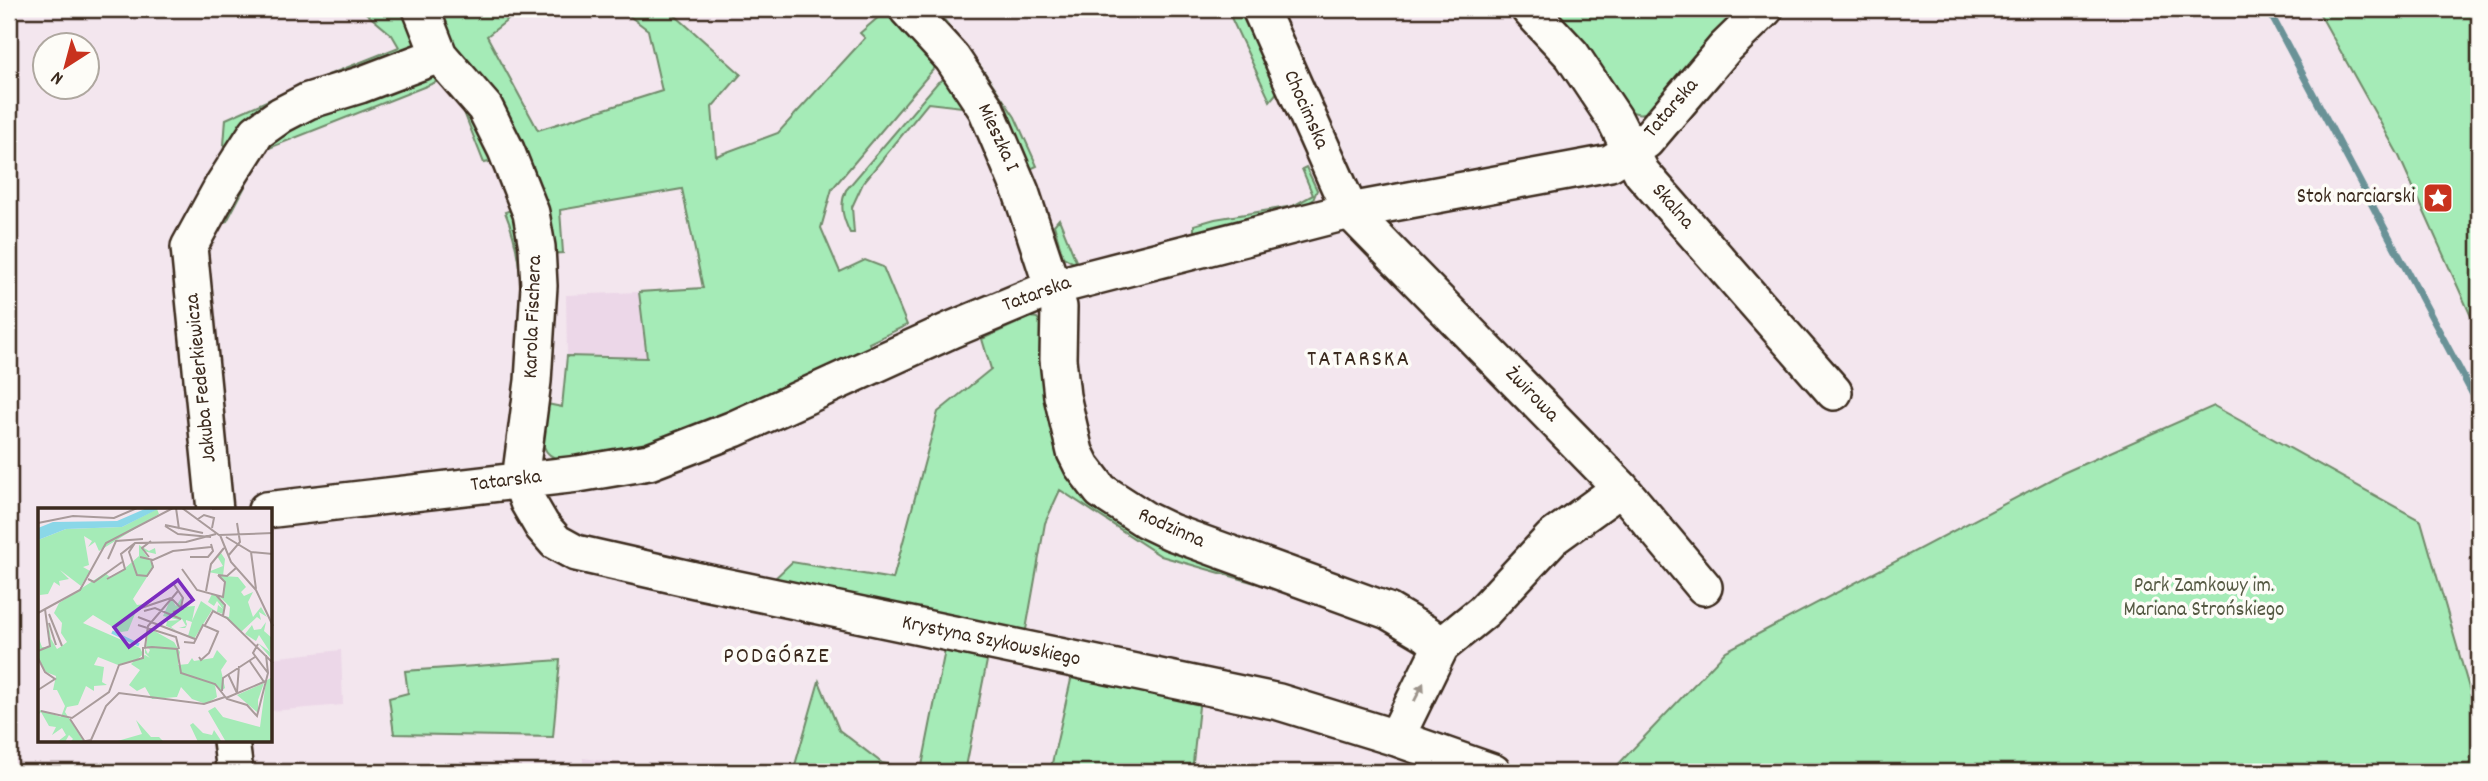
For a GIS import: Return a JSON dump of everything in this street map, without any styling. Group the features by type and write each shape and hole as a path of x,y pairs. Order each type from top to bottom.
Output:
{"street":[{"name":"Karola Fischera","path":"421,9 439,55 485,108 506,150 531,213 537,247 539,298 533,381 520,481"},
{"name":"Mieszka I","path":"908,9 952,58 986,109 1021,192 1054,287"},
{"name":"Chocimska","path":"1260,9 1350,211"},
{"name":"Skalna","path":"1529,9 1572,55 1614,118 1642,173 1834,392"},
{"name":"Tatarska","path":"273,509 578,474 665,457 1054,287 1350,211 1610,163 1646,141 1725,48 1765,9"},
{"name":"Jakuba Federkiewicza","path":"215,508 189,247 223,185 257,132 308,101 360,85 439,55"},
{"name":"Żwirowa","path":"1350,211 1621,488 1704,587"},
{"name":"Rodzinna","path":"1054,287 1059,307 1058,359 1062,396 1075,452 1101,491 1146,520 1171,532 1388,611 1427,634 1441,646"},
{"name":"Krystyna Szykowskiego","path":"520,481 528,502 549,535 576,553 1279,702 1396,738 1493,772"},
{"path":"1396,738 1441,646 1484,611 1552,538 1621,488"},
{"path":"231,742 235,772"}],"shaded area":[{"path":"639,292 647,358 567,356 566,295"},
{"path":"341,650 343,705 273,711 273,658"},
{"path":"583,758 640,766 676,772 583,772"}],"green space":[{"path":"361,9 414,9 425,43 372,72 323,77 399,47 392,35"},
{"path":"427,9 522,9 487,36 538,130 662,91 648,30 624,12 612,9 668,9 741,74 712,107 716,156 778,133 865,38 860,33 888,9 892,9 937,65 832,189 821,228 840,272 865,260 883,267 907,325 869,343 873,353 678,440 594,455 555,458 545,448 542,434 547,404 562,407 567,356 647,358 639,292 703,288 682,189 560,210 563,253 547,254"},
{"path":"923,9 936,9 981,67 1015,117 1037,166 1028,170"},
{"path":"1227,9 1249,9 1283,85 1270,101"},
{"path":"1546,9 1738,9 1651,110 1640,113 1623,108"},
{"path":"2317,9 2479,9 2479,334 2399,156"},
{"path":"439,70 453,90 444,79 264,150 227,221 204,226 265,135"},
{"path":"950,79 966,104 962,107 928,103 863,183 852,207 854,233 850,233 843,212 846,190 938,82"},
{"path":"298,87 222,171 226,119"},
{"path":"459,99 500,160 484,163"},
{"path":"1306,167 1317,190 1313,200 1307,205 1199,237 1194,233 1194,225 1293,206 1313,195 1302,169"},
{"path":"511,210 521,230 527,298 508,452 504,459 517,367 521,302 514,240 505,212"},
{"path":"1059,219 1076,261 1074,263 1063,257 1054,225"},
{"path":"1031,317 1037,318 1045,329 1063,453 1276,589 1161,556 1060,490 1045,523 1024,641 771,582 792,562 893,579 938,412 991,369 982,339"},
{"name":"Park Zamkowy im. Mariana Strońskiego","path":"2214,406 2421,521 2479,723 2479,772 1611,772 1726,651 2063,473"},
{"path":"946,645 988,656 965,772 793,772 819,681 839,730 882,763 921,771"},
{"path":"560,660 553,737 394,734 389,698 408,693 405,671"},
{"path":"1073,671 1200,697 1192,772 1050,772"}],"waterway":[{"path":"2268,9 2479,406"}],"place":[{"name":"Stok narciarski","path":"2438,198"}],"district":[{"name":"TATARSKA","path":"1359,360"},
{"name":"PODGÓRZE","path":"777,657"}]}
